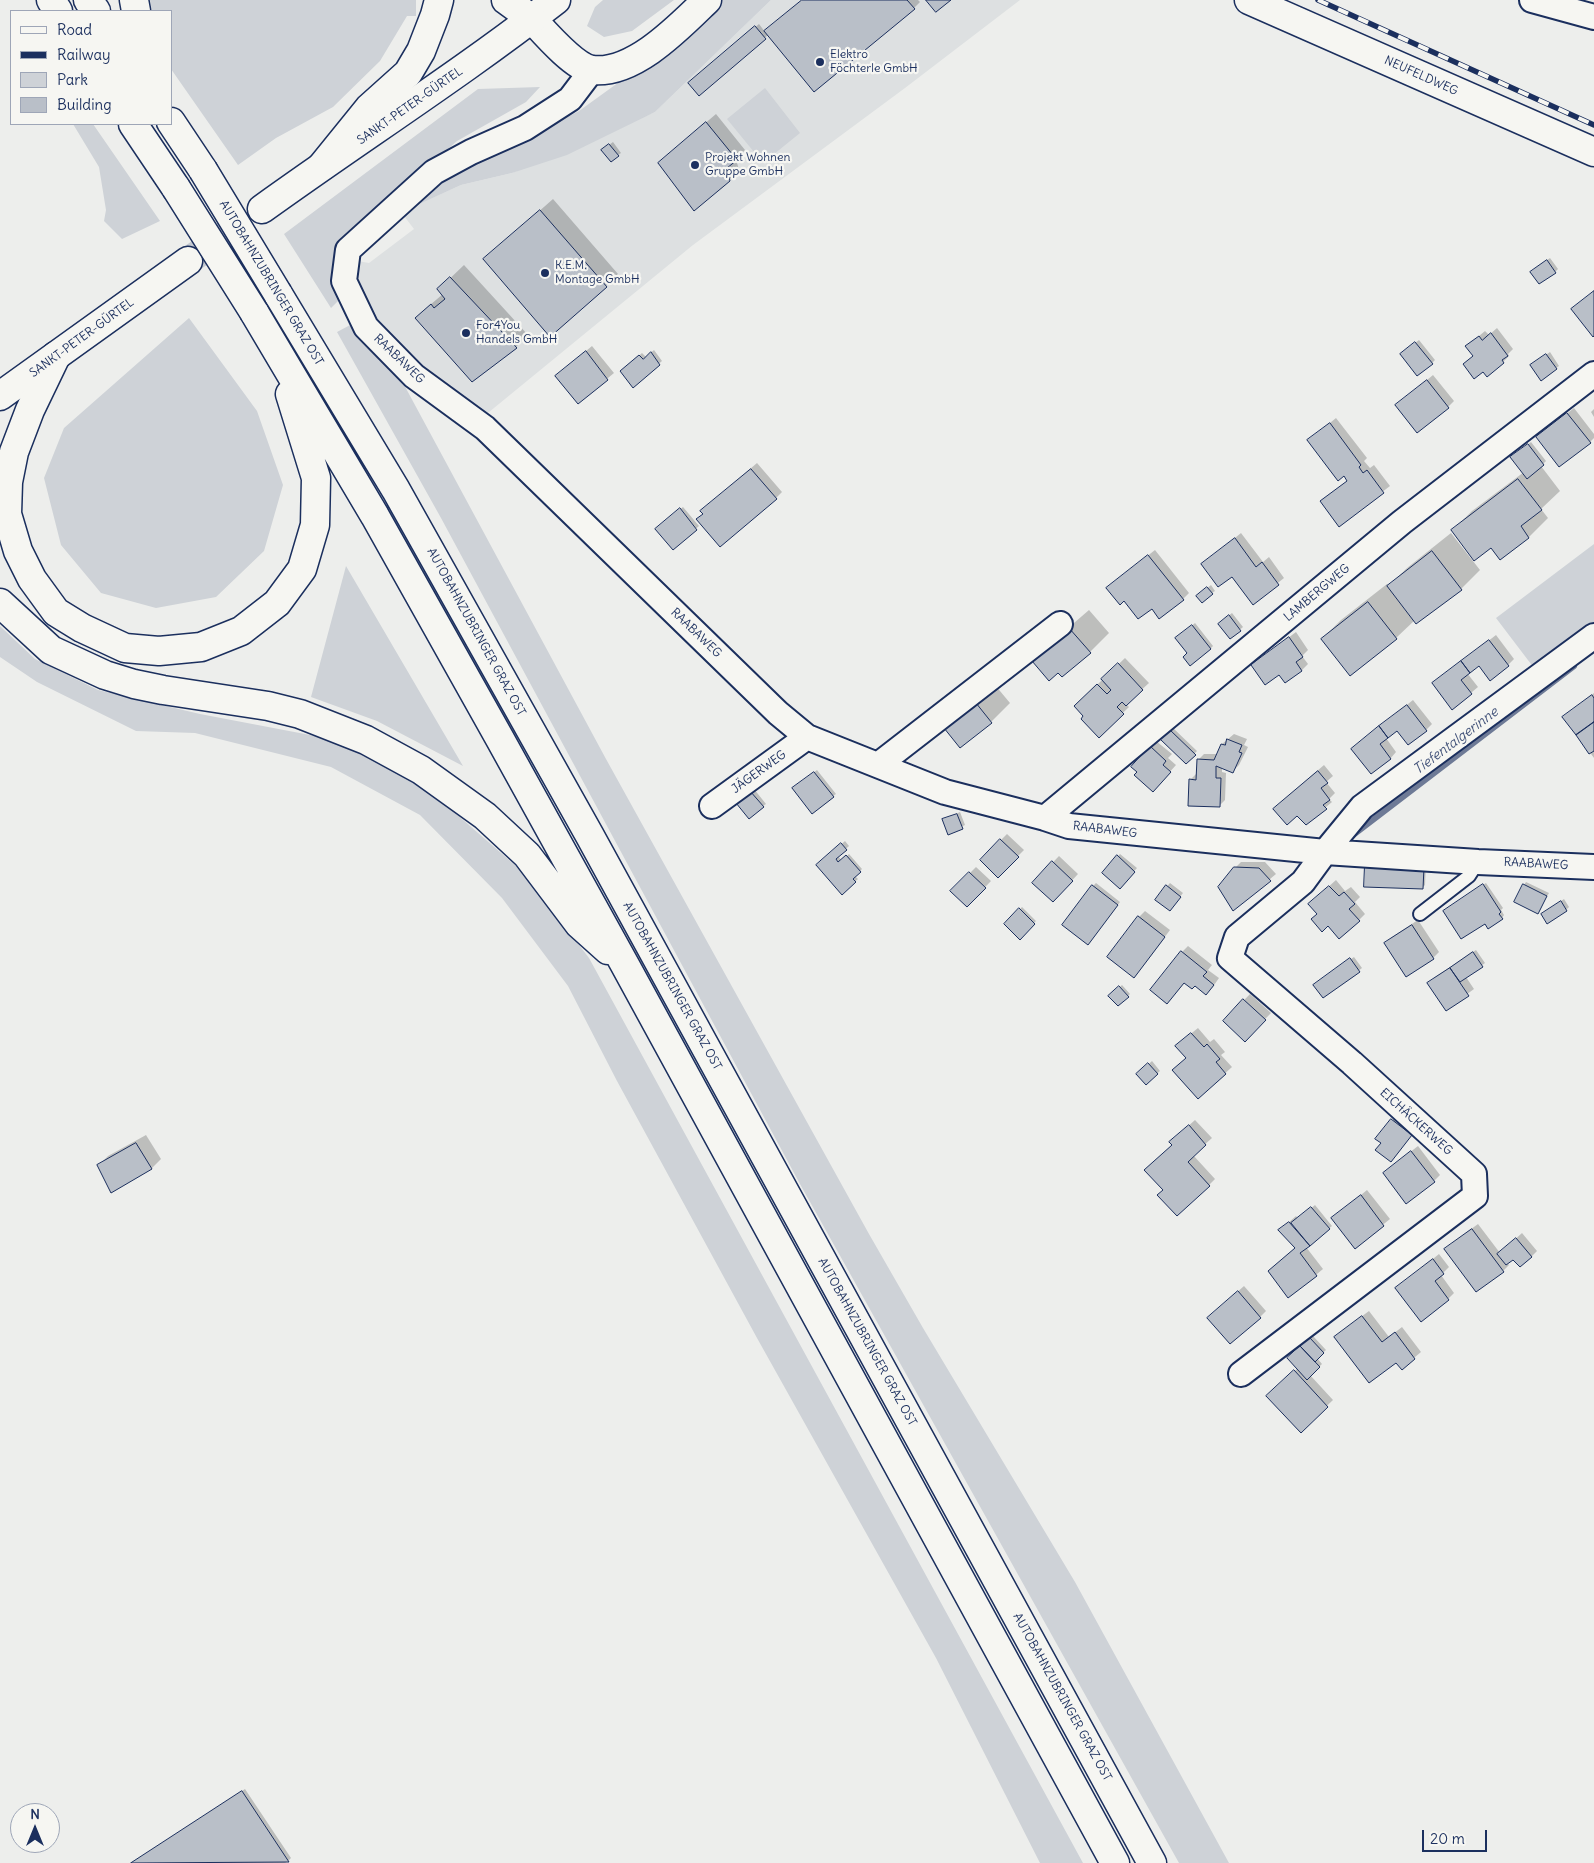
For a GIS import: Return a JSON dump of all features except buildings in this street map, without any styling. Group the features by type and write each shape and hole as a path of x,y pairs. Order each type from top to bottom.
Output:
{"main road":[{"path":"322,166 369,108 408,73 421,51 435,15 438,0"},
{"path":"506,0 530,10 552,42 575,60 592,70 611,68 648,52 663,42 707,0"},
{"name":"SANKT-PETER-GÜRTEL","path":"262,209 424,97 530,10 556,0"},
{"name":"NEUFELDWEG","path":"1249,0 1594,152"},
{"path":"172,112 174,127"},
{"path":"134,125 176,188 254,312 375,516 625,966 1115,1863"},
{"name":"AUTOBAHNZUBRINGER GRAZ OST","path":"174,127 203,170 396,490 590,836 1152,1863"},
{"name":"SANKT-PETER-GÜRTEL","path":"0,396 188,262"},
{"path":"56,356 30,410 14,452 4,511 18,551 32,578 56,612 82,628 125,648 159,651 201,647 241,631 277,602 302,569 315,525 316,478 279,356"},
{"path":"0,603 51,650 105,675 163,690 268,706 300,714 366,740 421,770 484,816 527,855 579,924 625,966"}],"street":[{"path":"1532,0 1594,17"},
{"name":"RAABAWEG","path":"592,70 570,99 525,128 471,152 434,172 348,250 344,281 366,327 414,376 485,428 771,706 807,737 945,792 1069,826 1325,852 1594,867"},
{"name":"LAMBERGWEG","path":"1045,818 1402,522 1594,374"},
{"path":"878,765 1060,624"},
{"path":"1325,852 1362,808 1591,645"},
{"name":"JÄGERWEG","path":"712,806 807,737"},
{"name":"EICHÄCKERWEG","path":"1241,1374 1475,1196 1474,1174 1352,1063 1230,958 1237,937 1303,882 1325,852"}],"lane":[{"path":"1420,914 1469,876 1478,862"}],"shaded area":[{"path":"771,0 1020,0 693,245 483,417 411,358 361,300 352,260 369,263 414,229 401,212 461,185 512,173 655,112"}],"green space":[{"path":"150,0 416,0 416,16 407,16 380,61 333,107 276,138 238,165 172,70 172,10 152,10"},
{"path":"603,0 674,0 632,31 604,37 587,26 595,7"},
{"path":"720,0 771,0 655,112 567,155 512,173 461,185 402,212 441,168 522,140 579,111 633,72"},
{"path":"540,87 526,102 457,141 342,241 335,268 338,301 331,308 284,234 478,89"},
{"path":"765,88 800,133 763,163 727,119"},
{"path":"74,125 94,125 160,221 122,239 104,221 106,210 99,167"},
{"path":"189,318 257,411 283,485 264,551 216,597 156,608 101,593 61,545 44,478 64,428"},
{"path":"354,323 402,381 606,759 869,1234 1075,1582 1229,1863 1179,1863 800,1184 441,518 337,332"},
{"path":"1594,544 1594,625 1534,668 1496,618"},
{"path":"346,566 463,766 377,721 311,697"},
{"path":"0,626 35,659 98,690 200,714 331,739 423,785 524,873 589,958 1083,1863 1040,1863 936,1658 757,1338 617,1081 568,986 502,898 420,815 331,767 195,733 136,731 37,682 0,657"}],"waterway":[{"name":"Tiefentalgerinne","path":"1353,835 1574,666"}],"tunnel":[{"path":"188,261 262,209"}],"railway":[{"path":"1318,0 1594,125"}],"place":[{"name":"Elektro Föchterle GmbH","path":"820,62"},
{"name":"Projekt Wohnen Gruppe GmbH","path":"695,165"},
{"name":"K.E.M. Montage GmbH","path":"545,273"},
{"name":"For4You Handels GmbH","path":"466,333"}]}
